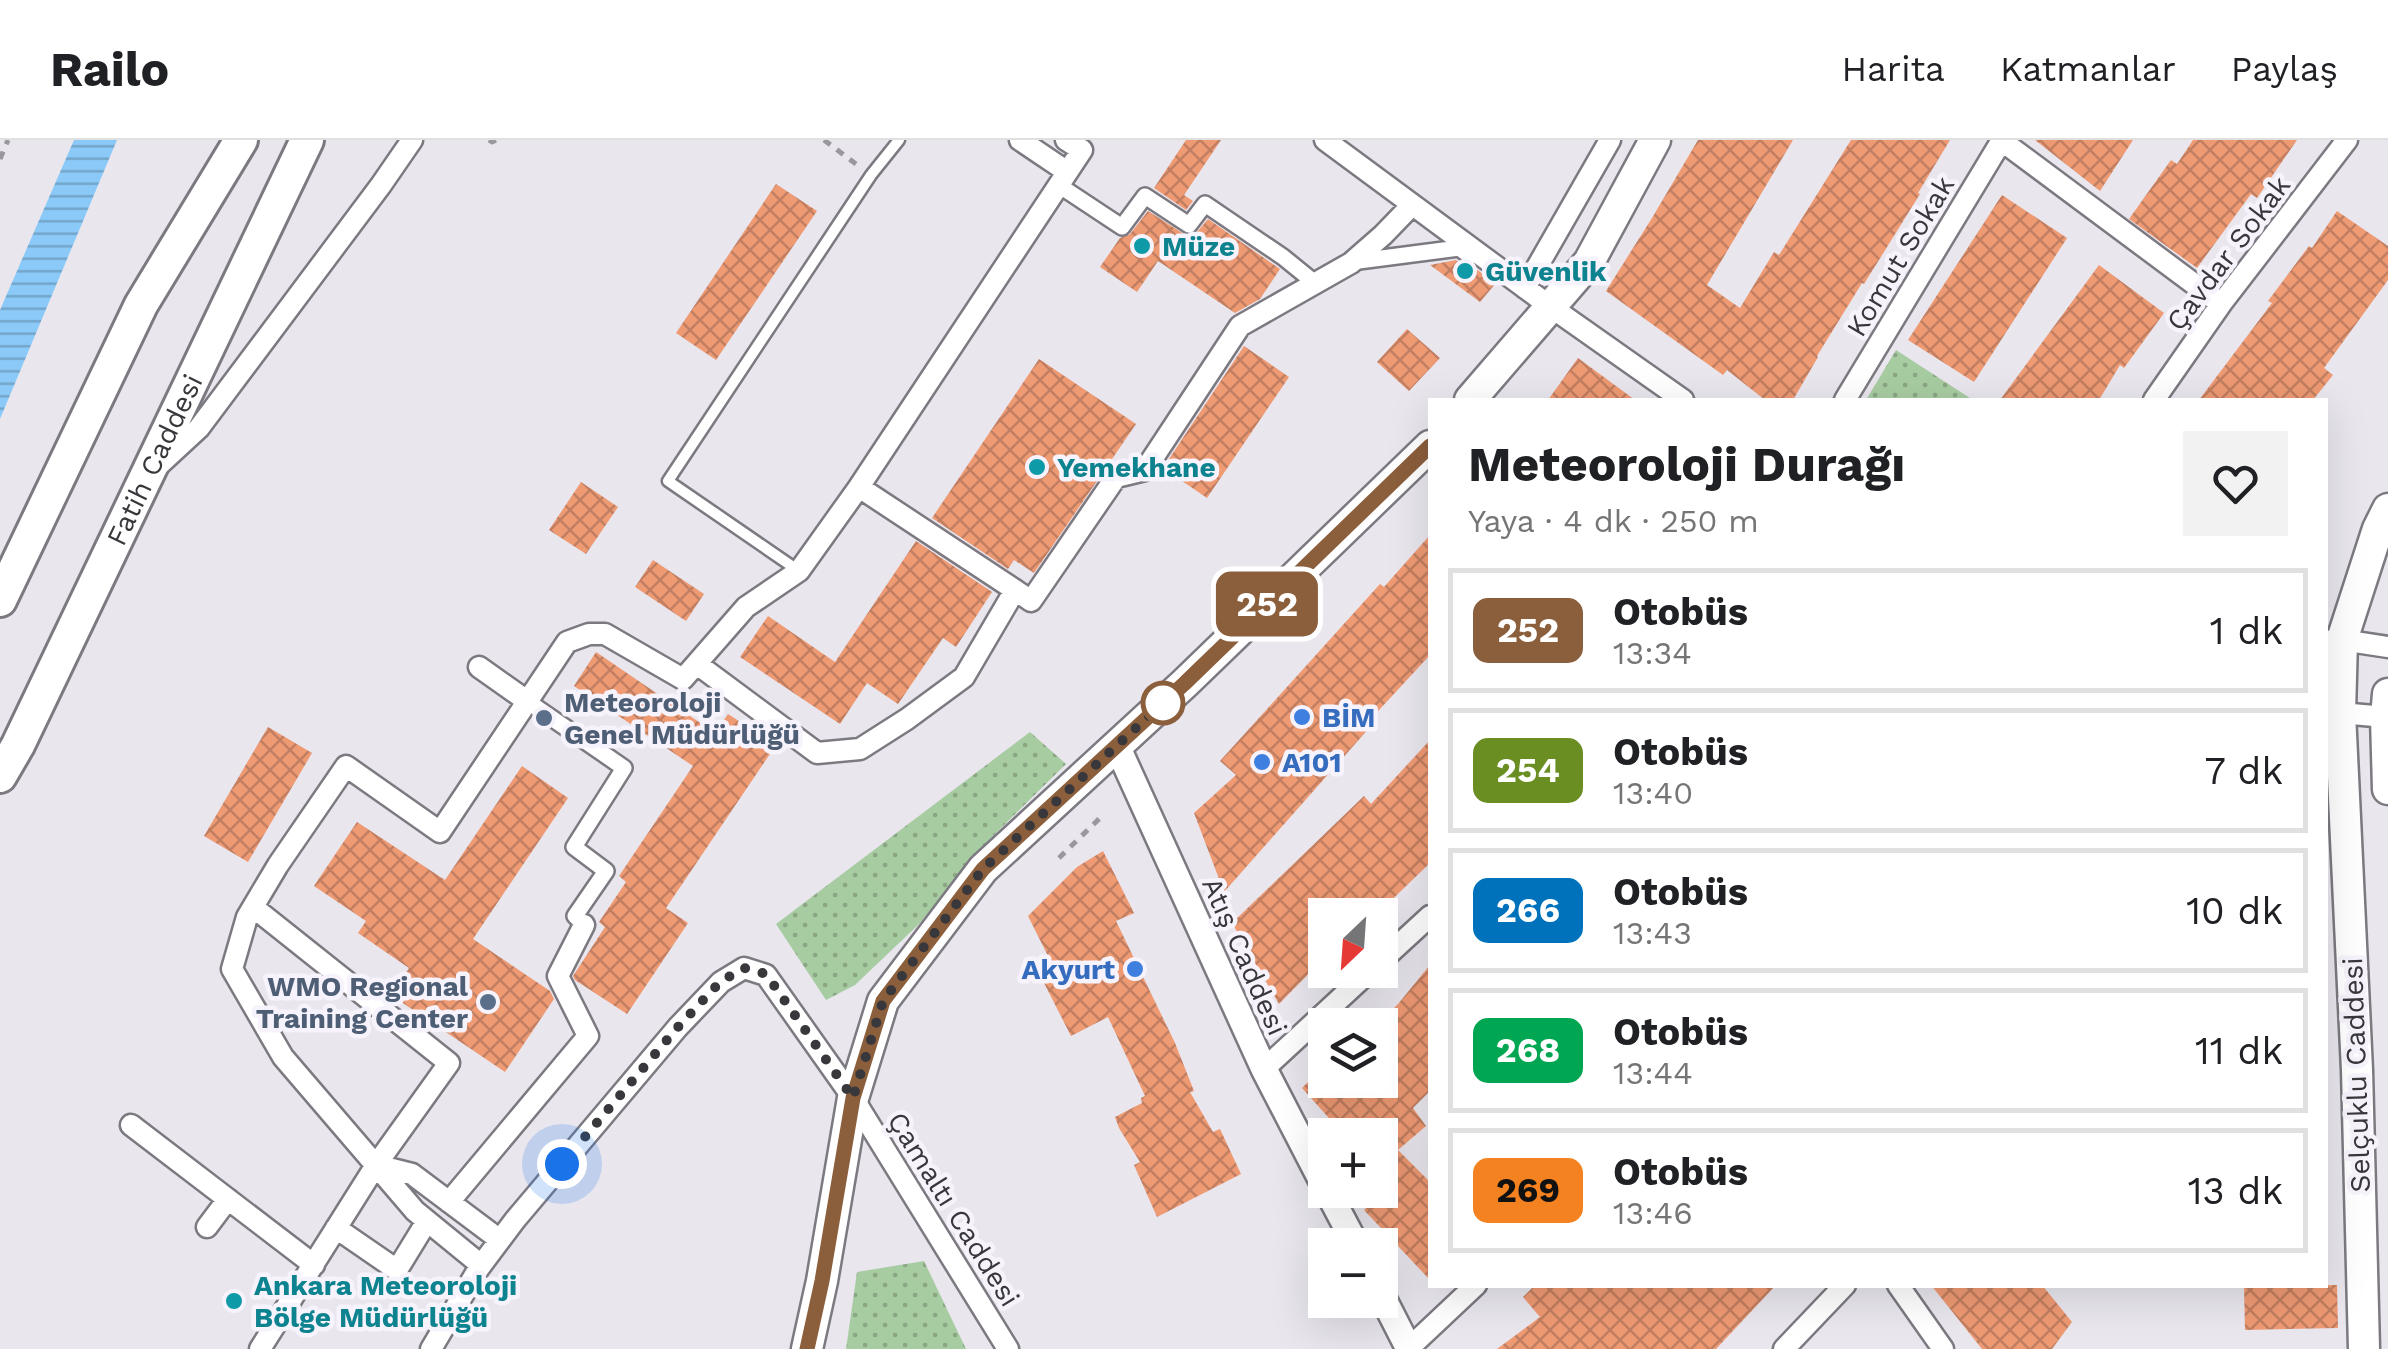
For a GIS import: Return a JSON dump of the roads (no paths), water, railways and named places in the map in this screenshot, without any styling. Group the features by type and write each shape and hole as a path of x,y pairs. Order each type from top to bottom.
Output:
{"main road":[{"path":"0,600 142,305 241,140"},
{"name":"Fatih Caddesi","path":"0,776 307,140"},
{"path":"1472,398 1589,262 1655,140"},
{"path":"807,1349 853,1098 883,1001 983,869 1428,448"},
{"name":"Selçuklu Caddesi","path":"2364,1349 2357,1070 2333,710 2334,640 2388,509"},
{"path":"2387,710 2388,789"}],"street":[{"path":"144,479 199,428 412,140"},
{"path":"1020,140 1122,227 1146,196 1189,225 1205,204 1315,283"},
{"path":"1325,140 1680,398"},
{"path":"1525,288 1610,140"},
{"path":"2002,140 2221,304"},
{"name":"Komut Sokak","path":"1846,398 2002,140"},
{"name":"Çavdar Sokak","path":"2155,398 2221,304 2348,140"},
{"path":"481,1265 415,1211 284,1056 232,969 247,918 346,766 440,832 567,642 589,634 605,634 683,679 746,607 799,571 859,487 1062,177 1074,145"},
{"path":"859,487 1031,601 1116,478 1146,470 1240,326 1351,262 1412,205"},
{"path":"1351,262 1459,248 1493,273"},
{"path":"697,664 817,753 860,749 964,677 1014,590"},
{"path":"2334,640 2388,648"},
{"path":"449,1202 588,1036 558,976 584,925 575,916 606,871 574,847 624,768 479,667"},
{"path":"2333,710 2387,710"},
{"name":"Atış Caddesi","path":"1116,746 1264,1069 1308,1153"},
{"path":"253,907 449,1062 376,1165 260,1349"},
{"path":"1398,945 1428,918"},
{"name":"Çamaltı Caddesi","path":"500,1240 678,1027 720,982 744,968 766,974 853,1098 1008,1349"},
{"path":"1264,1069 1352,988"},
{"path":"131,1125 314,1265"},
{"path":"376,1165 412,1174 500,1240 431,1349"},
{"path":"208,1227 228,1199"},
{"path":"336,1228 397,1270 427,1221"},
{"path":"1393,1318 1409,1348 1473,1288"},
{"path":"1784,1349 1842,1288"},
{"path":"1900,1288 1942,1349"}],"lane":[{"path":"799,571 668,482 871,175 899,140"}],"water":[{"path":"74,140 117,140 0,419 0,310"}],"place":[{"name":"Müze","path":"1142,246"},
{"name":"Güvenlik","path":"1465,271"},
{"name":"Yemekhane","path":"1037,467"},
{"name":"BİM","path":"1302,717"},
{"name":"Meteoroloji Genel Müdürlüğü","path":"544,718"},
{"name":"A101","path":"1262,762"},
{"name":"Akyurt","path":"1135,969"},
{"name":"WMO Regional Training Center","path":"488,1002"},
{"name":"Ankara Meteoroloji Bölge Müdürlüğü","path":"234,1301"}]}
